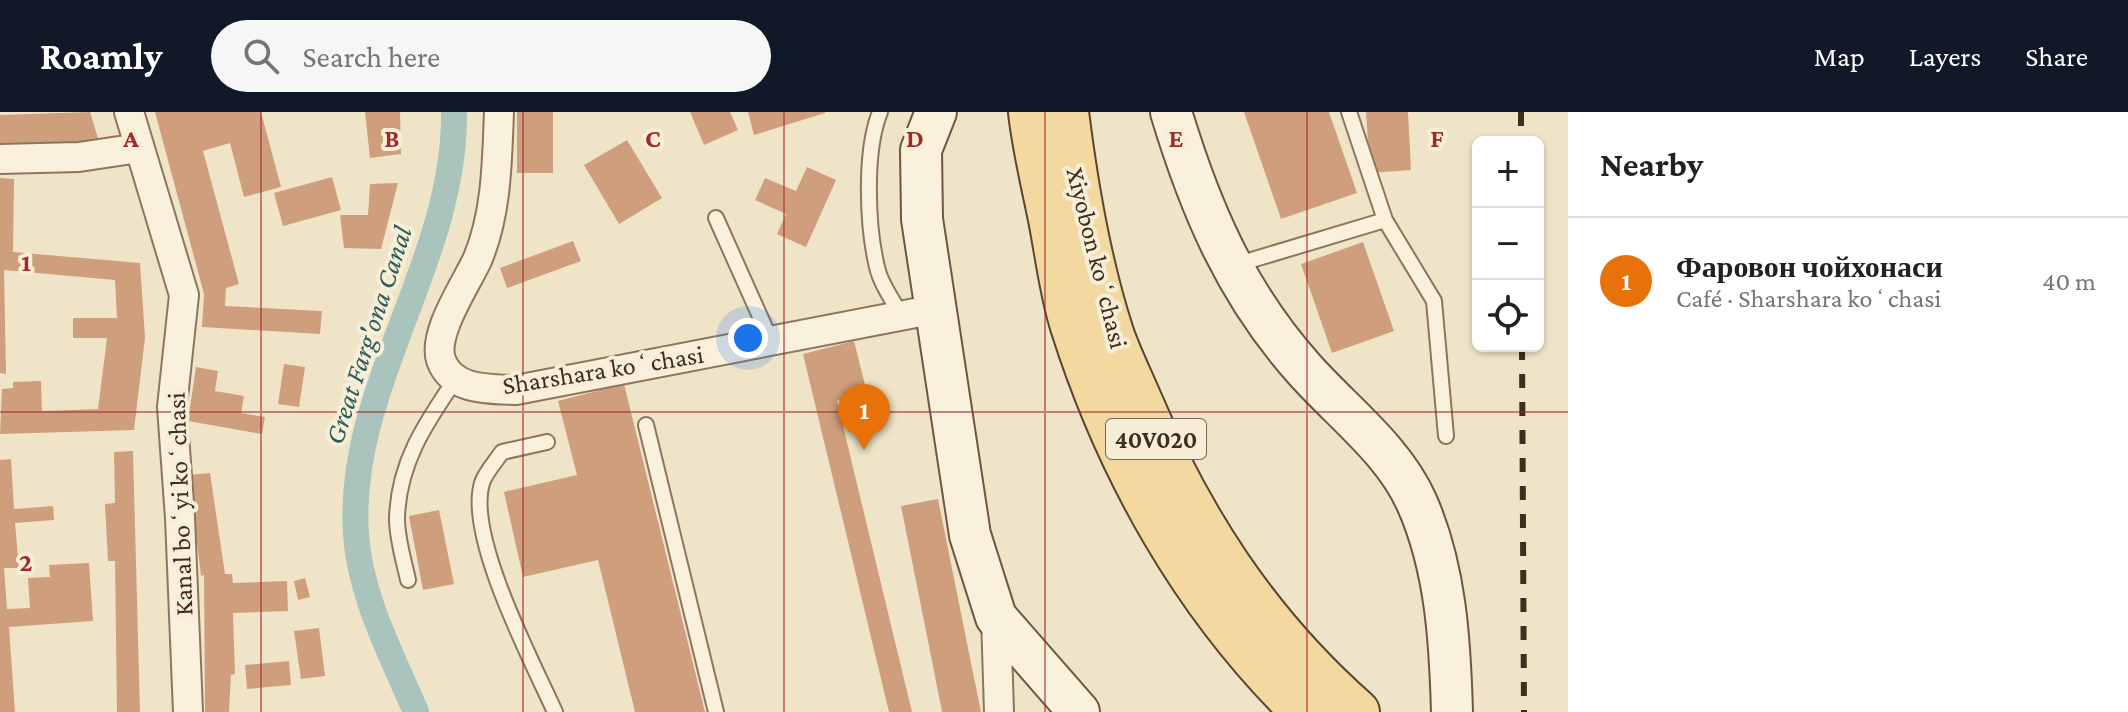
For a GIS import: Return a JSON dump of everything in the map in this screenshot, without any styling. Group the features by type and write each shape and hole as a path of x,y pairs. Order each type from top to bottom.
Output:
{"main road":[{"path":"1171,112 1200,204 1231,266 1261,315 1303,368 1393,461 1417,503 1445,598 1452,712"},
{"name":"Xiyobon koʻchasi","path":"1037,116 1072,324 1106,416 1148,505 1199,592 1263,673 1304,712"},
{"name":"Xiyobon koʻchasi","path":"1037,116 1086,231 1111,333 1151,429 1200,526 1261,612 1357,712"},
{"path":"935,119 919,171 919,312 970,535 996,617 1079,712"}],"street":[{"name":"Kanal boʻyi koʻchasi","path":"129,112 184,295 172,407 188,712"},
{"path":"455,380 441,361 440,340 479,255 494,199 499,112"},
{"path":"0,159 79,157 139,148"},
{"name":"Sharshara koʻchasi","path":"455,380 477,388 516,390 919,312"},
{"path":"996,617 999,712"}],"lane":[{"path":"880,112 871,137 872,216 878,273 919,312"},
{"path":"1349,112 1385,220 1434,301 1446,436"},
{"path":"716,218 771,341"},
{"path":"1231,266 1385,220"},
{"path":"408,580 397,521 403,470 423,427 455,380"},
{"path":"646,425 716,712"},
{"path":"547,442 502,452 482,483 481,531 507,604 555,712"}],"building":[{"path":"90,112 101,148 0,152 0,115"},
{"path":"155,112 261,112 281,187 244,197 230,143 203,151 239,284 226,288 225,306 322,311 320,334 202,327 204,294"},
{"path":"365,112 400,112 401,154 370,158"},
{"path":"517,112 553,112 553,173 517,173"},
{"path":"690,112 730,112 738,130 704,145"},
{"path":"748,112 825,112 825,113 754,135"},
{"path":"1244,112 1329,112 1357,193 1281,219"},
{"path":"1366,112 1408,112 1411,170 1370,173"},
{"path":"627,140 662,198 619,224 584,165"},
{"path":"807,167 836,180 806,247 777,234 786,214 755,200 765,178 796,191"},
{"path":"332,177 341,210 283,226 274,193"},
{"path":"0,178 14,179 13,252 140,263 145,338 134,430 0,434 2,389 13,388 13,382 41,381 42,411 98,409 107,338 73,338 73,318 117,318 115,280 4,270 6,374 0,373"},
{"path":"398,183 381,249 344,248 340,215 368,215 370,184"},
{"path":"573,241 581,261 507,288 500,268"},
{"path":"1363,242 1394,331 1332,353 1301,264"},
{"path":"854,341 867,393 837,401 912,712 889,712 803,354"},
{"path":"284,364 305,367 299,407 278,404"},
{"path":"196,367 218,371 215,391 244,396 241,413 265,417 262,434 188,421"},
{"path":"624,384 705,712 635,712 598,560 523,577 504,492 577,475 558,401"},
{"path":"133,451 140,712 117,712 115,561 108,561 105,504 115,503 114,452"},
{"path":"11,459 14,509 53,506 54,520 15,523 19,568 4,568 7,609 30,608 28,578 50,577 49,565 89,563 93,621 9,627 15,712 0,712 0,460"},
{"path":"210,473 225,574 232,574 233,583 287,581 288,611 233,613 235,674 231,675 229,712 205,712 204,575 201,576 189,475"},
{"path":"938,499 981,712 942,712 901,506"},
{"path":"439,510 454,584 423,590 409,516"},
{"path":"305,578 310,597 298,600 294,581"},
{"path":"319,628 325,676 301,679 294,631"},
{"path":"289,661 291,685 247,689 245,665"}],"waterway":[{"name":"Great Farg'ona Canal","path":"416,712 378,625 364,580 356,534 357,480 367,427 438,220 450,167 454,112"}],"railway":[{"path":"1521,112 1521,136"},
{"path":"1522,352 1524,712"}],"place":[{"name":"Фаровон чойхонаси","path":"864,450"}]}
